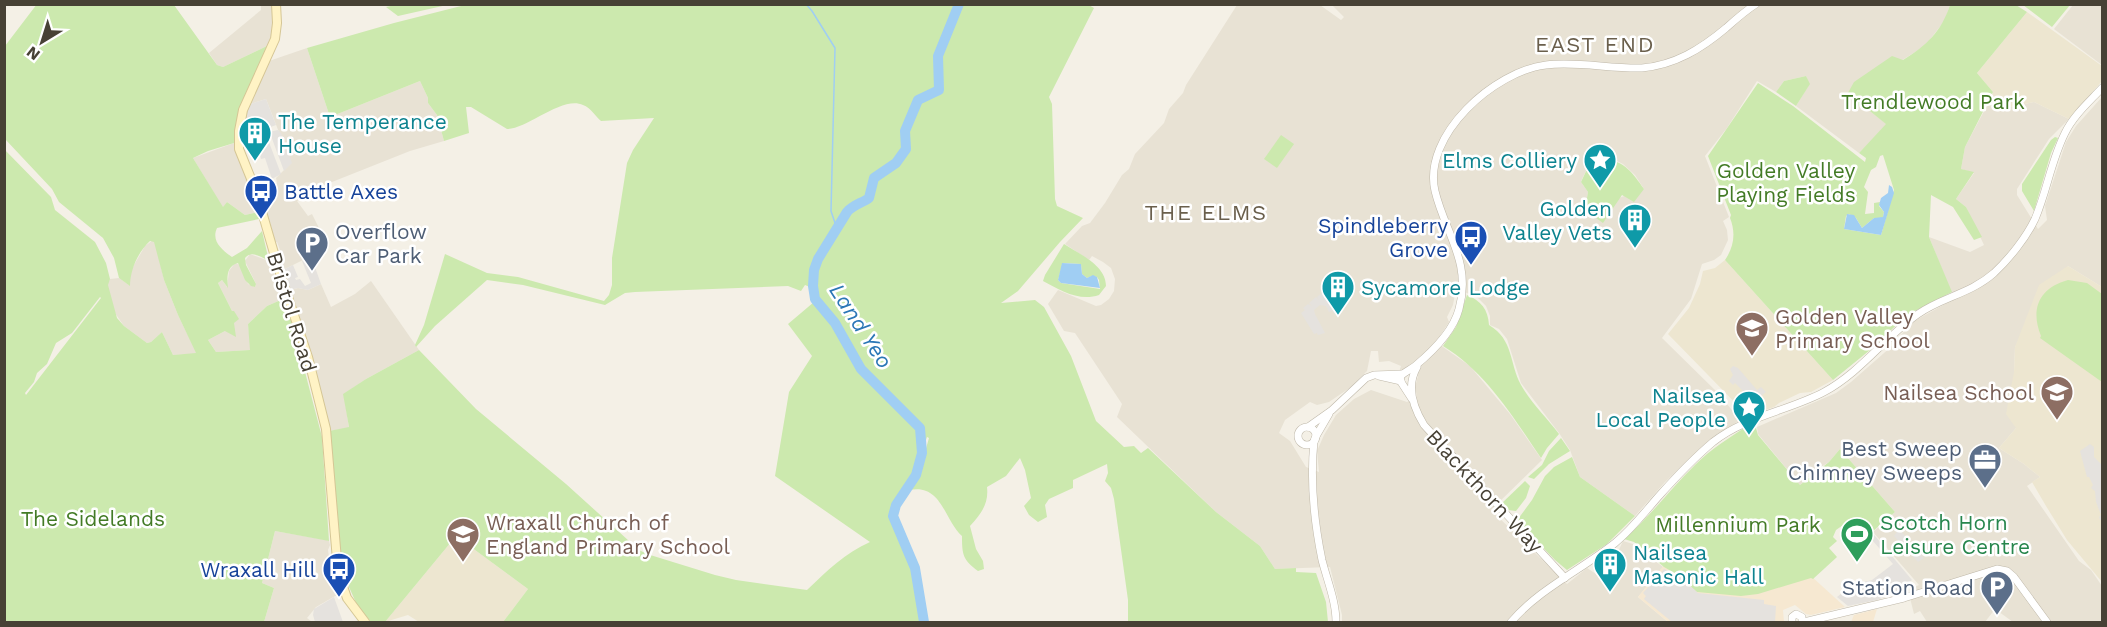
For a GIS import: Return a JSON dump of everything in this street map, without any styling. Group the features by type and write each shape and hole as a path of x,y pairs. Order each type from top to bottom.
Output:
{"main road":[{"name":"Bristol Road","path":"276,4 278,23 275,39 243,110 239,131 239,149 256,191 280,274 308,357 326,429 338,572 350,603 365,622"}],"street":[{"path":"1403,378 1444,336 1457,315 1460,305 1463,277 1460,257 1437,197 1434,179 1442,144 1472,104 1493,86 1515,73 1539,66 1565,64 1639,68 1655,67 1679,59 1709,42 1756,4"},
{"path":"1511,622 1539,597 1602,553 1627,532 1672,482 1705,449 1722,436 1746,422 1824,392 1848,377 1917,315 1975,286 2004,263 2035,218 2055,156 2067,129 2103,88"},
{"path":"1412,379 1423,360"},
{"path":"1336,622 1336,612 1317,530 1312,473 1308,456 1299,439 1299,432 1332,410 1366,378 1377,375 1403,378 1410,374 1412,399"},
{"name":"Blackthorn Way","path":"1403,378 1424,425 1565,578"},
{"path":"1303,443 1310,444 1315,439 1332,410"},
{"path":"1308,427 1314,431 1315,439 1312,473"},
{"path":"1792,622 1794,615 1798,614 1803,621 1812,620 1884,603 1991,570 2004,571 2014,577 2047,622"}],"shaded area":[{"path":"261,5 274,5 275,30 271,44 223,67 217,65 209,53 261,10"},
{"path":"1237,5 1320,5 1341,20 1344,17 1332,5 1950,5 1945,20 1925,46 1847,94 1887,124 1859,153 1796,106 1809,85 1806,76 1784,81 1776,92 1757,81 1727,128 1705,156 1729,217 1723,221 1728,240 1721,255 1702,264 1691,299 1662,338 1718,393 1740,420 1705,444 1665,482 1635,516 1580,477 1570,450 1521,383 1507,339 1499,329 1490,325 1490,316 1486,306 1478,298 1456,288 1453,305 1447,317 1449,322 1436,342 1470,366 1510,414 1542,460 1491,510 1567,584 1587,568 1605,580 1623,541 1633,544 1663,567 1638,597 1668,622 1342,622 1330,567 1275,569 1260,546 1216,512 1117,417 1122,404 1075,333 1064,331 1048,304 1058,290 1096,306 1109,299 1114,291 1115,279 1111,268 1092,256 1089,260 1065,244 1082,226 1090,223 1122,175 1129,169 1135,154 1164,123 1169,109 1183,93","holes":["1603,160 1623,164 1635,175 1644,189 1585,210 1588,192 1581,182 1582,179 1589,165","1371,351 1378,351 1379,362 1389,361 1401,366 1399,372 1408,367 1418,376 1415,387 1417,397 1407,402 1371,390 1354,399 1336,415 1324,435 1317,451 1319,472 1306,467 1290,441 1279,433 1285,420 1310,402 1317,405 1329,402 1351,387 1367,371"]},
{"path":"2073,5 2102,5 2102,65 2054,29"},
{"path":"2027,12 2102,66 2102,81 2069,119 2034,102 2011,107 1991,98 1993,92 1977,73"},
{"path":"307,48 330,117 420,81 428,103 437,115 444,141 410,151 332,182 297,201 308,216 312,214 326,242 311,256 283,270 280,250 277,242 274,243 271,225 262,199 265,191 277,183 276,178 291,163 266,99 247,105 269,61"},
{"path":"2102,97 2102,287 2068,266 2015,347 2016,428 1999,448 2040,477 2027,486 2079,561 2091,570 2102,586 2102,619 2099,622 2013,622 1995,609 1985,622 1927,622 1920,611 1914,614 1908,590 1919,585 1873,532 1895,512 1840,449 1829,462 1800,485 1758,434 1757,427 1836,393 1892,346 1911,323 1954,299 1929,237 1970,252 1984,245 1966,207 1956,199 1974,173 1961,169 1965,147 1991,98 2011,107 2034,102 2069,119 2049,139 2017,189 2017,195 2038,229 2047,220 2045,206 2066,142 2076,126"},
{"path":"266,99 276,125 268,128 269,132 278,130 281,133 292,163 284,171 271,136 267,137 281,174 272,179 265,158 261,159 258,142 255,142 253,136 244,139 242,134 247,105"},
{"path":"234,143 237,155 253,189 258,212 245,215 227,202 223,208 193,158"},
{"path":"153,240 164,280 197,354 173,355 162,332 147,343 124,326 115,313 107,285 110,279 119,278 129,285 134,265 145,246"},
{"path":"250,254 269,261 283,299 267,306 248,324 251,350 216,352 208,340 225,331 232,311 218,283 222,280 227,287 229,271 235,263 240,265 248,284 255,287 256,284 245,261"},
{"path":"311,256 321,284 308,290 298,288 290,290 283,270 293,265 298,277 295,278 296,280 300,279 305,286 311,283 302,261"},
{"name":"Golden Valley Primary School","path":"1725,260 1833,380 1811,392 1800,393 1774,407 1748,416 1668,334 1689,308 1703,271 1715,268"},
{"name":"Nailsea School","path":"2068,266 2102,287 2102,582 2067,540 2046,506 2032,482 2040,477 1999,448 2016,428 2006,414 2014,372 2015,347 2039,285"},
{"path":"371,281 419,350 366,379 344,394 349,428 329,431 290,290 298,288 308,290 321,284 331,307 355,294"},
{"path":"1334,282 1347,288 1331,299 1341,310 1335,314 1332,311 1329,312 1326,306 1320,305 1314,310 1325,333 1314,334 1301,313 1308,304 1312,306 1309,303 1316,297 1319,300 1317,297"},
{"path":"1733,366 1738,368 1757,390 1761,387 1766,392 1754,402 1735,383 1733,385 1729,381 1733,375 1730,369"},
{"path":"2090,444 2094,447 2094,457 2102,465 2102,520 2099,517 2101,515 2095,491 2091,488 2093,485 2087,477 2080,451"},
{"path":"1899,529 1924,558 1918,562 1894,536"},
{"path":"1870,530 1912,580 1895,593 1877,600 1848,606 1837,597 1852,585 1872,580 1893,564 1866,533"},
{"path":"275,531 329,541 329,557 332,556 337,595 316,607 307,618 312,622 264,622 274,588 262,583"},
{"name":"Wraxall Church of England Primary School","path":"456,536 528,589 503,622 419,622 408,615 385,622"},
{"path":"1664,565 1810,575 1845,607 1811,615 1806,614 1795,605 1783,610 1784,622 1668,622 1638,597"},
{"path":"1664,569 1678,575 1698,593 1764,600 1764,604 1776,606 1775,622 1672,622 1644,599 1646,596 1643,593"},
{"path":"334,597 343,622 315,622 314,609"},
{"path":"1877,609 1873,622 1851,622 1854,615"}],"green space":[{"name":"The Sidelands","path":"37,4 174,5 217,65 223,67 271,44 236,125 234,143 193,158 223,207 227,202 245,215 258,212 259,219 217,228 215,237 218,245 232,257 247,248 262,231 269,261 254,254 245,258 246,265 256,284 255,287 245,280 238,263 229,270 228,288 222,280 218,283 232,311 239,319 234,323 236,337 225,331 208,340 216,352 250,350 248,324 267,306 283,299 293,326 322,437 329,541 275,531 262,583 274,588 264,622 5,622 4,149 51,197 55,210 95,242 106,263 110,279 108,285 117,318 124,326 147,343 162,332 173,355 196,353 164,280 154,242 150,241 138,256 131,274 130,286 119,278 114,258 103,238 59,202 52,189 5,139 5,46","holes":["101,298 26,395 37,373 47,364 56,343 72,333"]},
{"path":"469,4 1087,4 1094,8 1049,97 1052,104 1055,199 1057,206 1083,218 1018,291 1001,303 1035,300 1044,307 1071,356 1096,421 1124,447 1134,446 1141,453 1148,448 1216,512 1260,546 1275,569 1296,568 1296,572 1316,573 1326,602 1328,622 1128,622 1128,600 1114,499 1111,488 1105,481 1108,473 1107,464 1073,480 1073,488 1049,499 1045,505 1047,517 1038,522 1029,515 1024,506 1031,498 1020,458 1006,476 987,487 987,499 978,517 970,526 976,549 983,561 984,569 978,571 966,560 963,553 962,536 936,497 920,489 909,490 918,476 929,438 927,437 909,488 896,503 892,514 911,561 922,622 503,622 528,589 456,536 385,622 371,622 357,605 345,578 340,549 329,431 349,427 343,394 419,350 476,409 566,484 639,550 647,554 736,580 807,590 844,557 870,542 775,476 789,392 812,356 788,324 814,302 810,287 805,285 801,291 788,286 635,292 625,293 605,305 523,285 487,280 435,326 416,347 445,254 487,273 518,277 604,301 612,285 612,258 627,163 654,118 601,121 586,106 575,103 555,108 515,128 507,129 471,107 466,107 469,133 444,141 437,115 428,103 420,81 330,117 307,48"},
{"path":"447,5 398,16 386,7"},
{"name":"Golden Valley Playing Fields","path":"1950,5 2016,5 2027,12 1977,73 1993,92 1965,147 1961,169 1974,172 1956,199 1966,207 1982,237 1974,240 1953,207 1931,195 1929,237 1952,292 1907,315 1870,350 1833,380 1725,260 1733,240 1731,215 1708,156 1758,83 1793,106 1865,162 1866,158 1859,153 1886,124 1861,104 1856,108 1856,100 1853,98 1849,101 1844,100 1854,82 1892,56 1903,60 1919,49 1938,30","holes":["1883,155 1894,190 1881,235 1844,229 1846,216 1849,214 1856,218 1862,228 1874,218 1883,217 1884,212 1879,206 1880,202 1874,203 1874,213 1865,214 1868,192 1864,187 1880,156"]},
{"path":"2023,5 2070,5 2052,27"},
{"path":"1806,76 1810,84 1796,106 1776,92 1784,81"},
{"path":"1281,135 1294,144 1277,168 1264,159"},
{"path":"2055,137 2058,138 2051,153 2034,211 2022,191 2022,184"},
{"path":"1603,160 1622,165 1644,189 1634,202 1622,195 1603,223 1585,210 1588,192 1581,182 1589,165"},
{"path":"1064,244 1097,266 1102,272 1106,286 1099,295 1077,296 1043,281","holes":["1063,263 1081,264 1082,274 1087,278 1097,277 1100,289 1061,283 1058,280"]},
{"path":"2068,280 2087,283 2102,294 2102,382 2040,338 2036,317 2040,301 2050,288"},
{"path":"1467,295 1483,306 1489,325 1497,331 1507,345 1517,377 1525,392 1559,434 1541,458 1486,382 1443,346 1456,327"},
{"name":"Millennium Park","path":"1747,426 1756,428 1758,435 1800,485 1829,462 1840,449 1895,512 1872,532 1860,518 1851,527 1846,523 1836,530 1833,537 1837,541 1829,548 1837,557 1813,579 1758,594 1741,596 1697,592 1634,542 1624,539 1643,522 1701,459"},
{"path":"1561,438 1570,451 1549,464 1534,479 1528,477 1542,465 1549,451"},
{"path":"1572,457 1580,477 1635,516 1607,544 1567,570 1519,523 1518,519 1545,476 1554,467"},
{"path":"1525,481 1530,486 1526,498 1516,511 1508,510 1501,504"}],"water":[{"path":"1889,185 1894,193 1881,235 1844,229 1847,214 1854,215 1862,228 1874,218 1883,217 1884,212 1879,205 1881,198 1888,193"},
{"path":"1062,263 1081,264 1082,274 1087,278 1093,275 1097,277 1100,288 1061,283 1058,280"}],"waterway":[{"path":"806,4 835,48 831,211 837,229"},
{"name":"Land Yeo","path":"924,622 915,568 893,516 896,505 916,475 922,453 920,428 861,369 835,323 815,299 813,286 814,270 818,259 847,212 869,198 874,178 896,163 906,149 905,131 918,100 939,90 938,56 959,4"}],"place":[{"name":"The Temperance House","path":"255,162"},
{"name":"Elms Colliery","path":"1600,189"},
{"name":"Battle Axes","path":"261,220"},
{"name":"Golden Valley Vets","path":"1635,249"},
{"name":"Spindleberry Grove","path":"1471,266"},
{"name":"Overflow Car Park","path":"312,272"},
{"name":"Sycamore Lodge","path":"1338,316"},
{"name":"Golden Valley Primary School","path":"1752,357"},
{"name":"Nailsea School","path":"2057,421"},
{"name":"Nailsea Local People","path":"1749,436"},
{"name":"Best Sweep Chimney Sweeps","path":"1985,489"},
{"name":"Wraxall Church of England Primary School","path":"463,563"},
{"name":"Scotch Horn Leisure Centre","path":"1857,563"},
{"name":"Nailsea Masonic Hall","path":"1610,593"},
{"name":"Wraxall Hill","path":"339,598"},
{"name":"Station Road","path":"1997,616"}],"district":[{"name":"EAST END","path":"1595,44"},
{"name":"THE ELMS","path":"1206,212"}],"park label":[{"name":"Trendlewood Park","path":"1933,101"}]}
